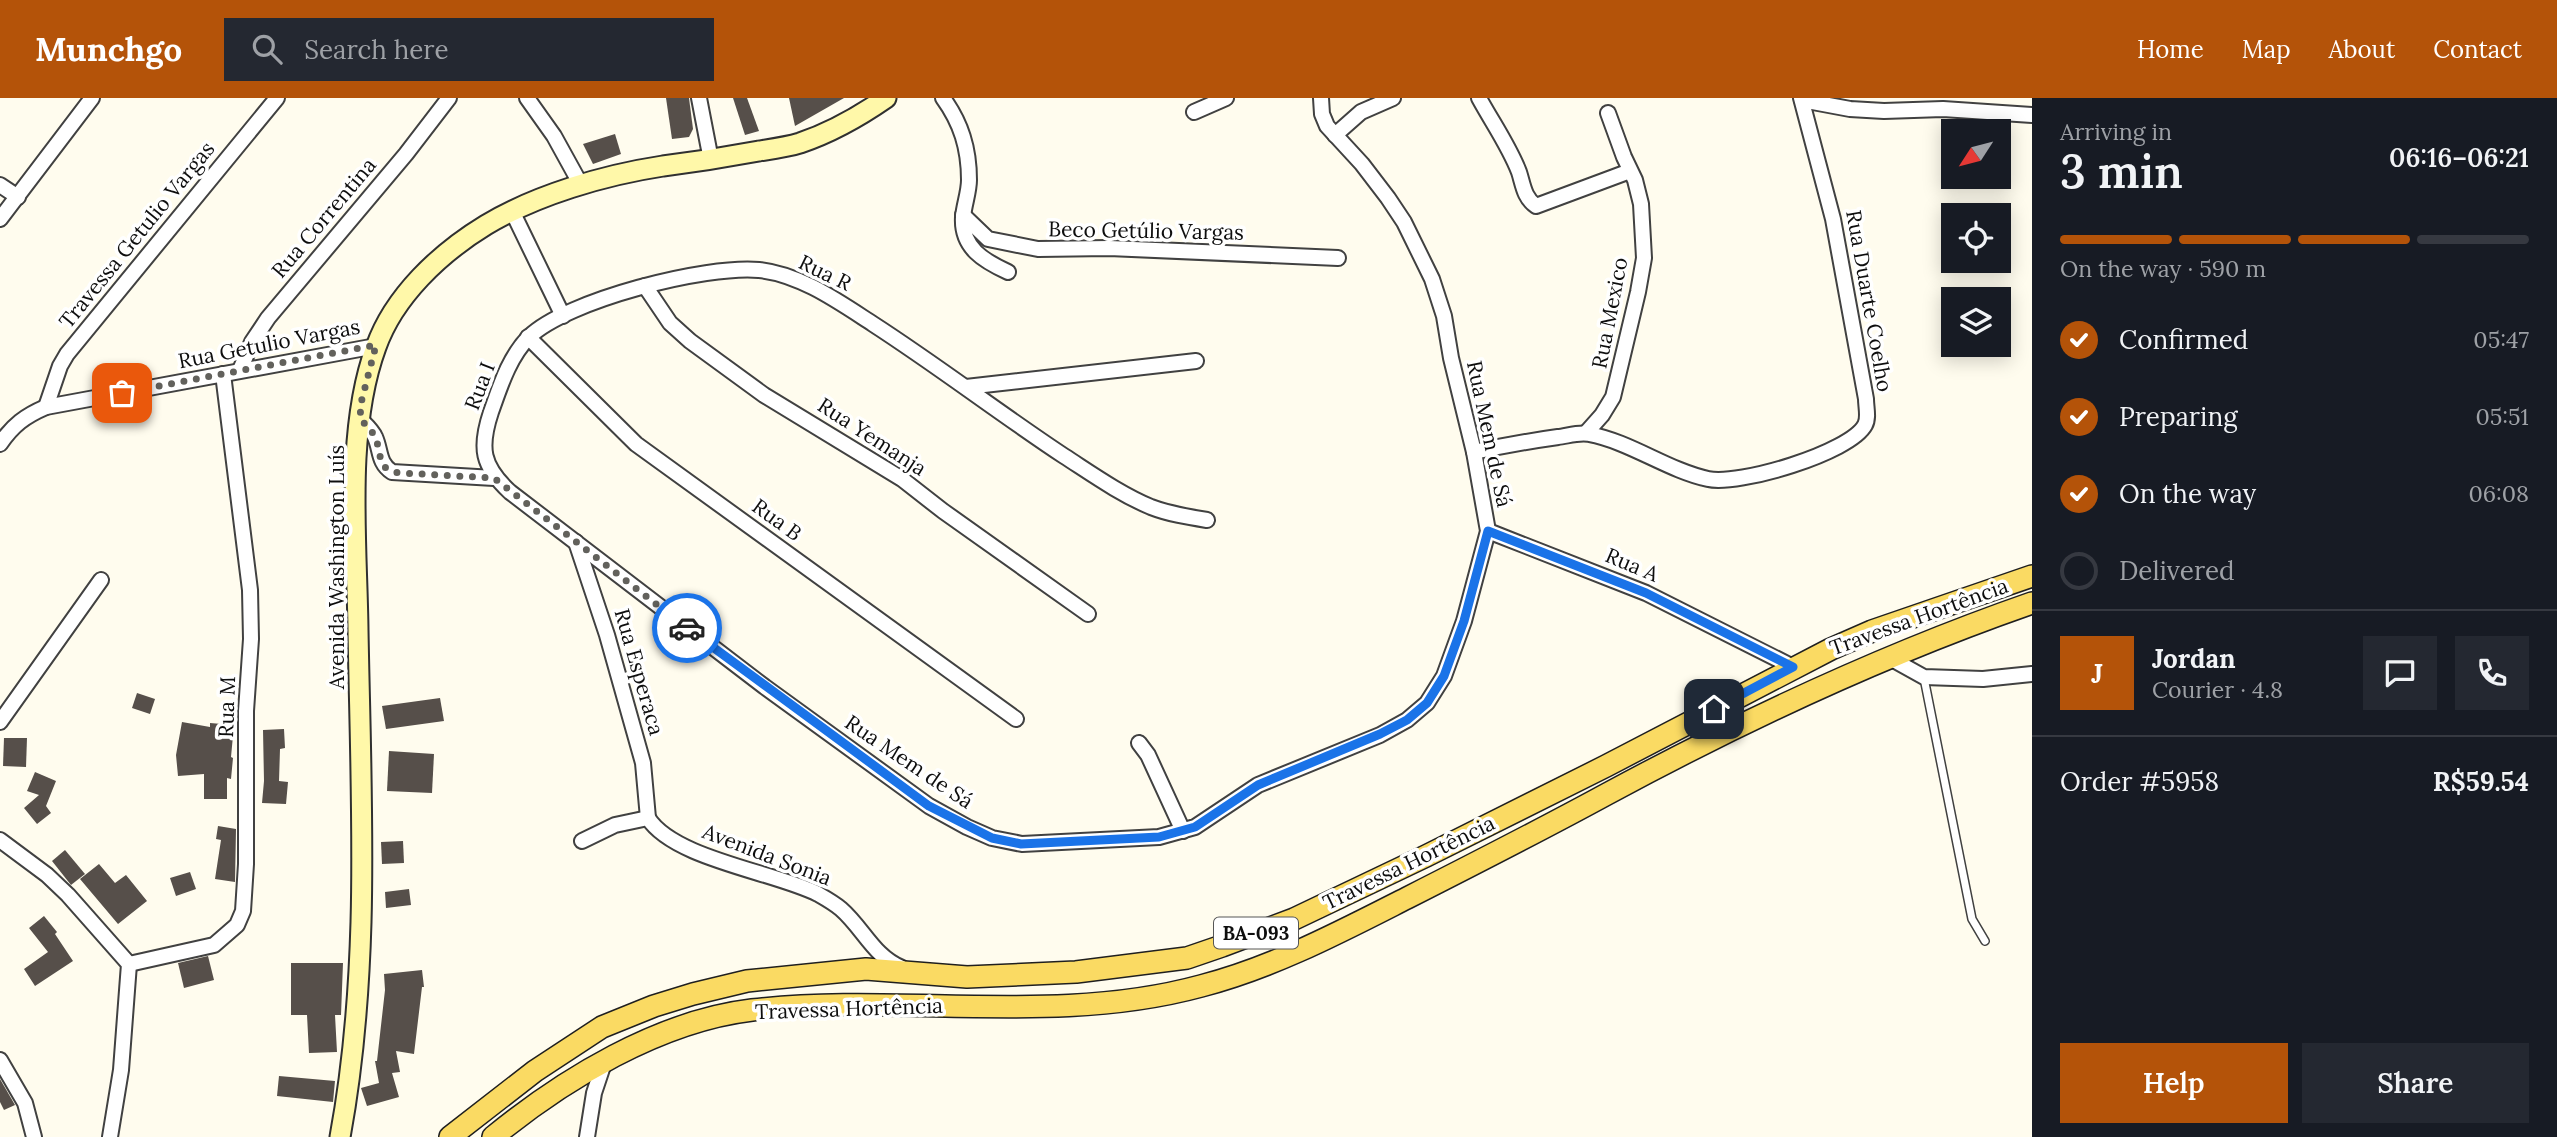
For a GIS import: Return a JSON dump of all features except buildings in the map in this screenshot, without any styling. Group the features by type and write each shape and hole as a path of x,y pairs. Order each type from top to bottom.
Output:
{"main road":[{"name":"Avenida Washington Luís","path":"340,1135 358,1004 362,913 355,491 361,403 376,345 412,287 438,260 482,227 545,195 657,167 799,144 840,125 886,98"},
{"name":"Travessa Hortência","path":"450,1137 535,1070 602,1027 654,1006 747,981 866,969 967,977 1076,972 1187,958 1294,919 1606,766 1793,667 1872,631 2032,576"},
{"name":"Travessa Hortência","path":"494,1137 516,1118 625,1049 705,1020 749,1010 827,1005 1020,1006 1095,1003 1153,996 1238,976 1331,937 1715,738 1888,657 2032,603"}],"street":[{"path":"0,219 92,98"},
{"name":"Travessa Getulio Vargas","path":"46,407 60,366 74,344 277,98"},
{"name":"Rua Correntina","path":"240,370 252,342 268,318 406,154 449,98"},
{"path":"527,98 554,136 581,185"},
{"path":"699,98 711,160"},
{"path":"943,98 957,117 966,148 970,181 963,215 966,238 971,247 990,264 1008,272"},
{"path":"1194,112 1226,98"},
{"name":"Rua Mem de Sá","path":"575,540 765,687 929,806 992,838 1021,844 1159,837 1183,831 1217,814 1258,785 1407,720 1427,703 1444,676 1464,621 1488,531 1474,452 1444,316 1432,279 1404,222 1362,164 1327,126 1322,114 1321,98"},
{"path":"1335,135 1361,112 1393,98"},
{"path":"1479,98 1509,149 1526,193 1536,206 1630,171"},
{"path":"1802,99 1850,109 1943,109 2032,115"},
{"name":"Rua Duarte Coelho","path":"1586,433 1615,441 1711,480 1733,479 1788,468 1828,452 1865,425 1866,399 1833,219 1802,99"},
{"name":"Rua Mexico","path":"1586,433 1613,397 1644,258 1641,204 1635,180 1608,113"},
{"path":"0,185 18,197"},
{"path":"512,211 563,316"},
{"name":"Beco Getúlio Vargas","path":"963,215 988,239 1038,249 1109,248 1338,258"},
{"name":"Rua R","path":"645,286 721,271 775,273 796,280 841,303 966,387"},
{"name":"Rua I","path":"494,478 485,454 483,439 502,381 528,337 548,323 610,295 645,286"},
{"name":"Rua Yemanja","path":"645,286 670,323 690,341 764,395 902,479 1088,614"},
{"name":"Rua B","path":"528,337 636,444 1016,719"},
{"name":"Rua Getulio Vargas","path":"0,444 14,425 29,414 46,407 376,345"},
{"path":"966,387 1196,361"},
{"name":"Rua M","path":"129,964 214,945 237,925 243,911 250,590 223,374"},
{"path":"966,387 1010,420 1129,496 1174,514 1207,520"},
{"path":"360,419 376,439 381,462 392,472 494,478 575,540"},
{"path":"1474,452 1586,433"},
{"name":"Rua A","path":"1488,531 1646,593 1793,667"},
{"name":"Rua Esperaca","path":"575,540 607,635 643,763 648,818"},
{"path":"0,722 101,580"},
{"path":"1888,657 1924,677 1983,679 2032,674"},
{"path":"1139,743 1148,755 1183,831"},
{"path":"582,841 615,825 648,818"},
{"name":"Avenida Sonia","path":"648,818 661,833 676,842 713,858 816,893 840,908 881,956 891,963 908,970 967,977"},
{"path":"0,839 68,895 129,964 121,1070 110,1137"},
{"path":"0,1060 25,1103 34,1137"},
{"path":"587,1137 594,1093 604,1063"}],"lane":[{"path":"1924,677 1972,919 1985,941"}],"way so far":[{"path":"122,393 376,345 361,403 360,419 372,431 381,462 387,470 438,476 494,478 687,628"}],"route":[{"path":"687,628 929,806 992,838 1021,844 1159,837 1183,831 1217,814 1258,785 1283,777 1407,720 1427,703 1444,676 1464,621 1488,531 1646,593 1793,667 1714,709"}]}
